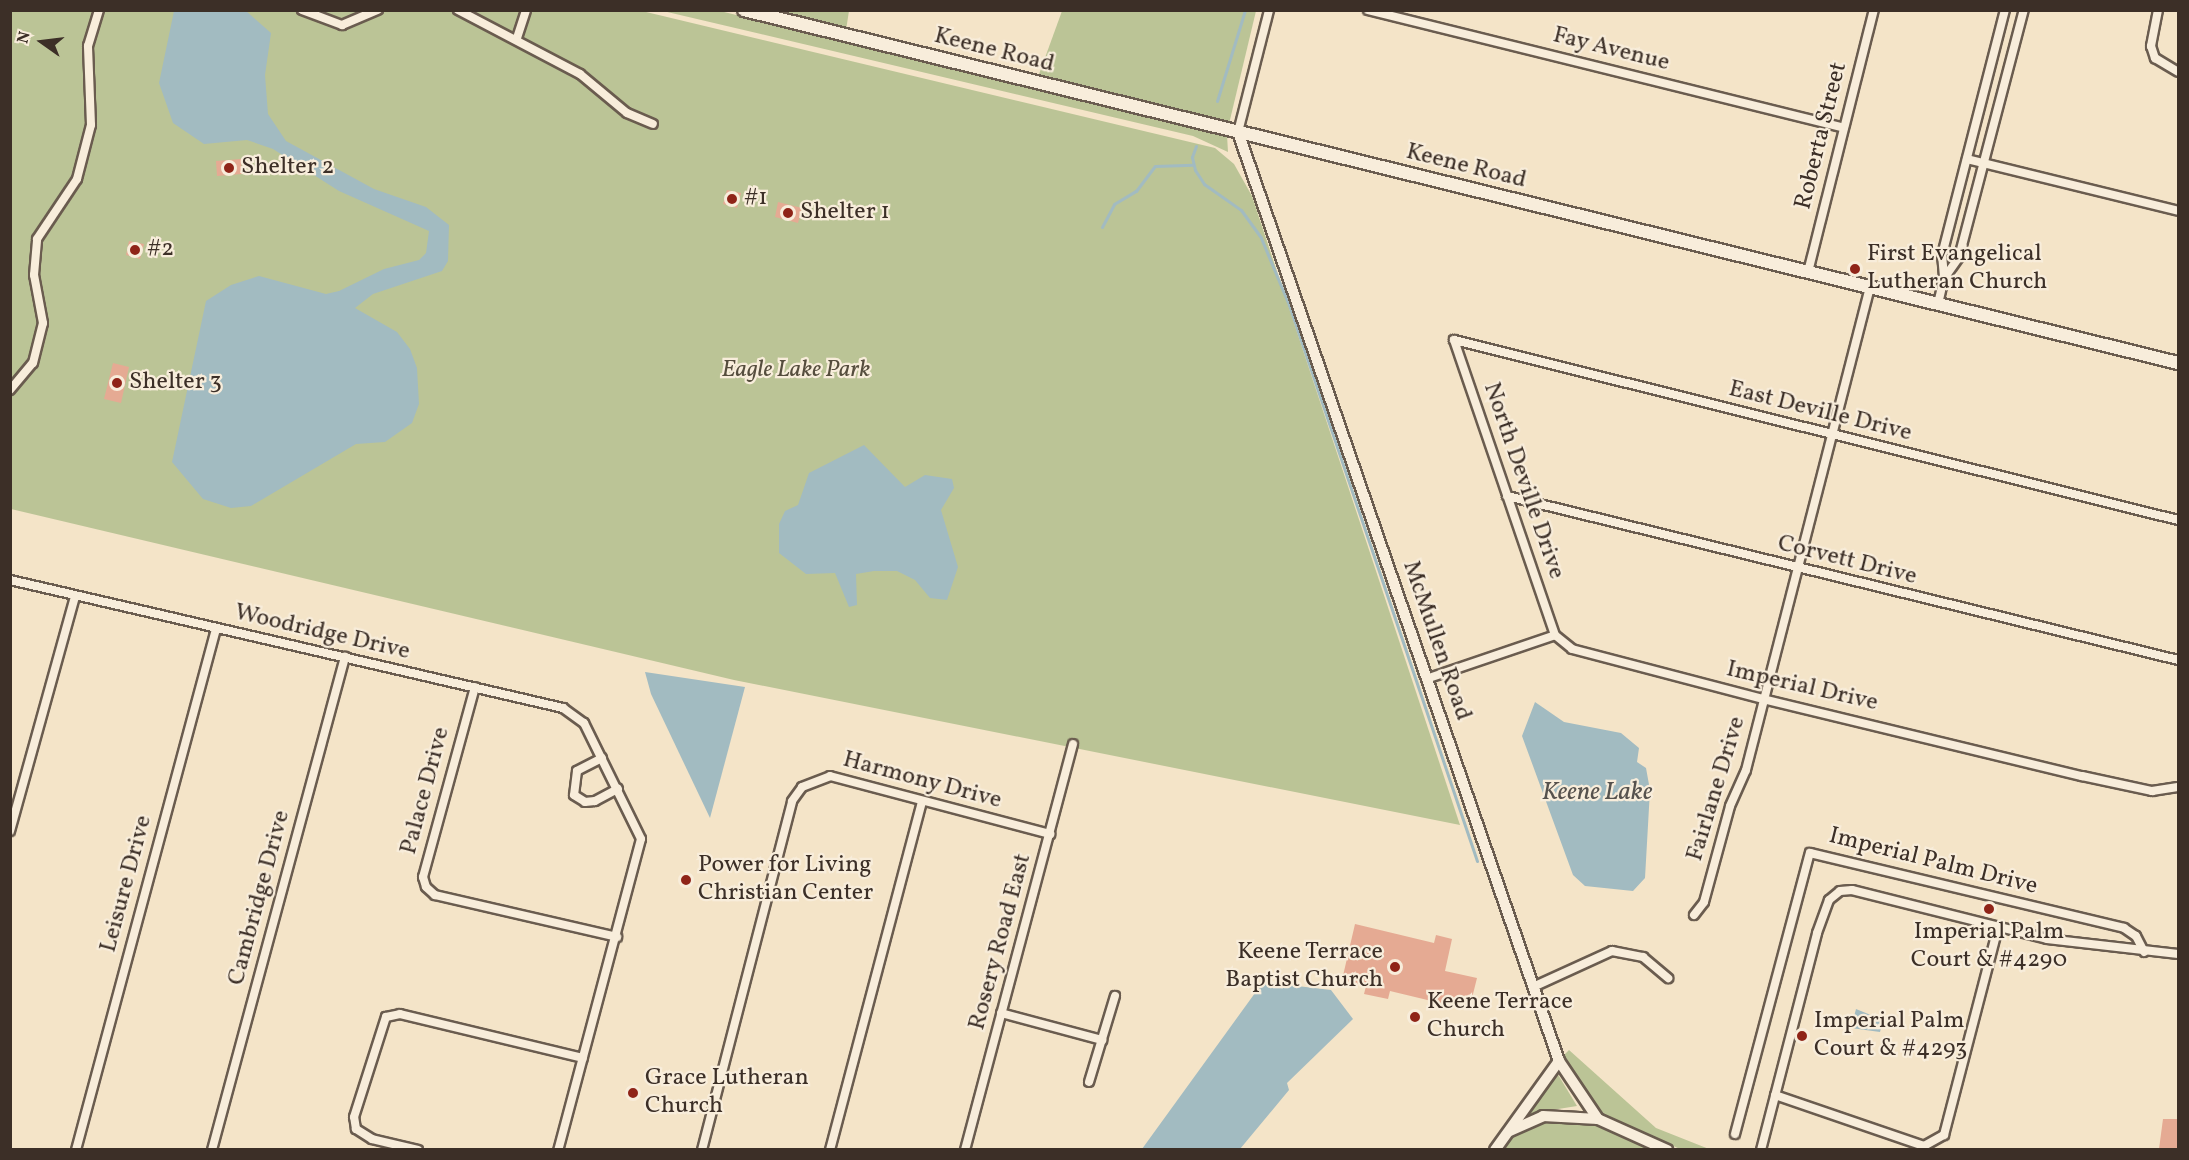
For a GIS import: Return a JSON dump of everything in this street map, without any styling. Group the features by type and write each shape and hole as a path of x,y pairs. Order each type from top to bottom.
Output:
{"main road":[{"name":"Keene Road","path":"744,10 2178,363"}],"street":[{"path":"10,390 33,363 43,323 34,276 37,239 77,179 91,125 88,45 99,10"},
{"path":"302,10 342,25 378,10"},
{"path":"458,10 517,38 580,74 637,120 654,124"},
{"path":"517,38 526,10"},
{"path":"1238,132 1269,10"},
{"name":"Fay Avenue","path":"1368,10 1844,128"},
{"name":"Roberta Street","path":"1808,272 1874,10"},
{"path":"1938,304 1944,277 1942,255 2005,10"},
{"path":"1944,277 1959,257 2024,10"},
{"path":"2158,10 2151,46 2155,58 2178,72"},
{"name":"McMullen Road","path":"1238,132 1559,1061 1598,1119"},
{"path":"1967,159 2178,212"},
{"name":"Fairlane Drive","path":"1694,915 1704,902 1763,699 1870,288"},
{"name":"East Deville Drive","path":"1454,340 2178,520"},
{"name":"North Deville Drive","path":"1454,340 1555,635"},
{"name":"Corvett Drive","path":"1507,496 1796,569 2178,660"},
{"name":"Woodridge Drive","path":"10,580 563,708 584,723 641,839 617,937 558,1149"},
{"path":"10,831 75,596"},
{"name":"Leisure Drive","path":"76,1149 216,629"},
{"path":"1426,679 1555,635"},
{"name":"Imperial Drive","path":"1555,635 1572,649 1763,699 2152,791 2178,787"},
{"name":"Cambridge Drive","path":"212,1149 345,657"},
{"name":"Palace Drive","path":"475,687 423,877 426,887 435,895 617,937"},
{"name":"Rosery Road East","path":"965,1149 1073,744"},
{"path":"602,758 577,771 574,795 585,802 595,801 618,789"},
{"name":"Harmony Drive","path":"702,1149 792,801 802,787 830,776 1050,834"},
{"path":"830,1149 922,802"},
{"name":"Imperial Palm Drive","path":"1735,1134 1810,853 2124,928 2136,936 2144,952"},
{"path":"1761,1149 1817,933 1828,900 1840,891 1852,890 1998,928 2067,943 2178,954"},
{"path":"1775,1095 1924,1146 1944,1135 1998,928"},
{"path":"1533,987 1612,951 1643,957 1668,978"},
{"path":"1089,1082 1115,996"},
{"path":"1001,1013 1102,1040"},
{"path":"418,1149 372,1139 356,1130 354,1117 387,1017 400,1014 583,1058"},
{"path":"1495,1149 1559,1061"},
{"path":"1507,1133 1543,1116 1598,1119 1667,1149"}],"green space":[{"name":"Eagle Lake Park","path":"11,11 642,11 1215,148 1234,164 1252,196 1460,825 734,680 11,509"},
{"path":"663,11 720,11 1227,135 1228,152 1193,136"},
{"path":"767,11 849,11 846,30"},
{"path":"1062,11 1256,11 1229,124 1038,77"},
{"path":"1569,1050 1656,1128 1709,1149 1680,1149 1601,1114 1563,1056"},
{"path":"1557,1073 1577,1106 1527,1114"},
{"path":"1560,1120 1596,1124 1653,1149 1502,1150 1512,1137 1530,1126"}],"water":[{"path":"174,11 246,11 271,33 265,75 268,114 286,141 374,189 426,207 449,225 448,261 442,271 373,294 355,308 397,332 410,349 417,368 419,404 412,423 385,442 356,444 251,506 231,508 203,499 172,462 206,301 231,285 259,276 326,294 339,291 384,269 419,260 426,253 429,231 339,191 273,149 247,140 204,144 173,123 159,83"},
{"path":"864,445 905,487 925,475 952,479 954,488 941,510 958,567 947,600 930,598 915,580 897,571 874,571 856,574 857,605 849,607 835,573 806,574 779,553 779,524 785,511 798,505 809,473"},
{"path":"645,672 745,687 710,818 651,694"},
{"name":"Keene Lake","path":"1535,702 1564,722 1621,733 1639,748 1637,762 1646,768 1650,790 1645,878 1633,891 1585,886 1573,875 1522,736"},
{"path":"1263,982 1331,990 1353,1019 1287,1083 1289,1090 1240,1149 1142,1149"},
{"path":"1856,1009 1883,1020 1880,1032 1851,1028"}],"building":[{"name":"Shelter 2","path":"241,159 242,174 217,176 216,161"},
{"name":"#1","path":"727,190 741,193 737,208 723,204"},
{"name":"Shelter 1","path":"778,202 802,208 798,223 775,217"},
{"name":"#2","path":"129,241 144,244 140,259 126,255"},
{"name":"Shelter 3","path":"113,363 129,367 121,403 104,399"},
{"name":"Keene Terrace Baptist Church","path":"1355,924 1434,943 1436,935 1452,939 1445,971 1477,978 1469,1010 1390,991 1388,999 1364,994 1366,986 1342,980"},
{"path":"2163,1119 2178,1119 2178,1149 2159,1149"}],"waterway":[{"path":"1217,101 1245,10"},
{"path":"1196,146 1192,157 1195,170 1204,184 1241,210 1261,238 1289,305 1477,861"},
{"path":"1102,227 1114,204 1136,191 1155,166 1193,165"}],"place":[{"name":"Shelter 2","path":"229,168"},
{"name":"#1","path":"732,199"},
{"name":"Shelter 1","path":"788,213"},
{"name":"#2","path":"135,250"},
{"name":"First Evangelical Lutheran Church","path":"1855,269"},
{"name":"Shelter 3","path":"117,383"},
{"name":"Power for Living Christian Center","path":"686,880"},
{"name":"Imperial Palm Court & #4290","path":"1989,909"},
{"name":"Keene Terrace Baptist Church","path":"1395,967"},
{"name":"Keene Terrace Church","path":"1415,1017"},
{"name":"Imperial Palm Court & #4293","path":"1802,1036"},
{"name":"Grace Lutheran Church","path":"633,1093"}]}
